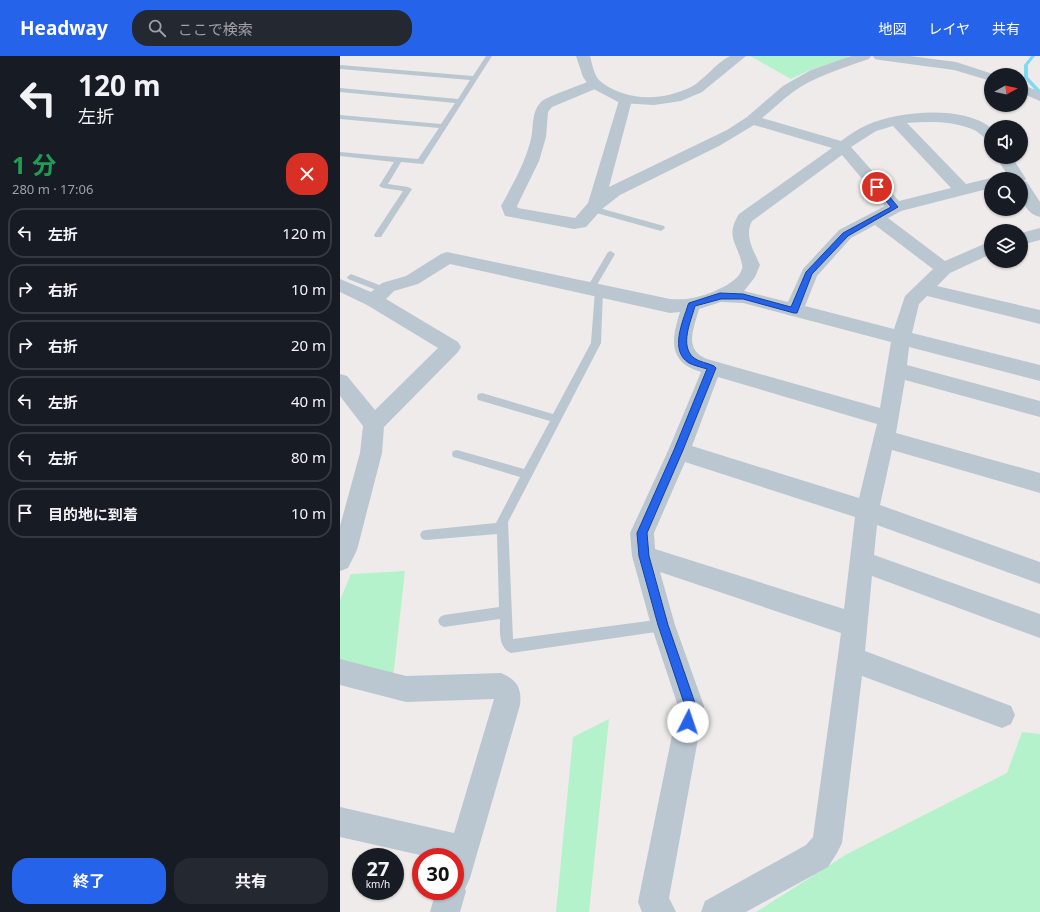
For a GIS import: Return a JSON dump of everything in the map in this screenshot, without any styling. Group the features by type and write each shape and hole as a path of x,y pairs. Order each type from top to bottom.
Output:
{"street":[{"path":"583,56 590,77 595,84 625,100 654,101 676,98 697,89 739,56"},
{"path":"595,84 547,104 541,112 542,121 537,146 528,171 509,206 512,212 574,224 580,223 614,190 714,142 752,120 788,89 816,73 864,56"},
{"path":"880,56 956,66 984,75"},
{"path":"956,66 968,56"},
{"path":"1028,91 1040,97"},
{"path":"594,208 625,100"},
{"path":"378,295 388,287 412,280 447,258 670,306 692,305 720,296 740,285 749,273 751,265 741,241 741,226 745,218 831,156 842,146 872,128 897,121 926,117 950,119 978,126 984,131"},
{"path":"752,120 842,146 895,207"},
{"path":"897,121 962,190"},
{"path":"794,311 809,273 845,234 895,207 984,185"},
{"path":"1028,197 1040,212"},
{"path":"876,217 944,269"},
{"path":"1028,237 1040,234"},
{"path":"716,912 816,856 827,843 851,659 867,511 887,429 901,337 911,301 944,269 984,250"},
{"path":"340,560 346,550 372,453 374,424 451,347 378,295 344,278"},
{"path":"924,289 1040,316"},
{"path":"720,296 743,297 1040,373"},
{"path":"692,305 682,341 684,350 691,360 1040,483"},
{"path":"661,912 653,902 691,706 663,625 644,556 642,533 679,450 712,368"},
{"path":"897,370 1040,409"},
{"path":"340,382 374,424"},
{"path":"679,450 867,511 1040,573"},
{"path":"644,556 854,625"},
{"path":"861,562 1040,626"},
{"path":"851,659 1002,715"},
{"path":"340,672 406,689 501,686 508,694 507,705 464,848"},
{"path":"340,822 454,848"},
{"path":"445,912 448,900"}],"lane":[{"path":"340,154 420,162 489,56"},
{"path":"340,67 475,78"},
{"path":"340,90 461,101"},
{"path":"340,117 444,126"},
{"path":"378,235 408,189 383,186 399,160"},
{"path":"594,208 661,228"},
{"path":"610,254 595,290 596,343 502,522 507,640 511,647 663,625"},
{"path":"482,397 556,419"},
{"path":"457,454 527,474"},
{"path":"426,535 503,528"},
{"path":"444,621 506,612"}],"green space":[{"path":"750,56 849,57 810,70 791,79"},
{"path":"405,571 393,678 340,660 340,600 351,574"},
{"path":"609,719 589,912 556,912 573,737"},
{"path":"1022,732 1040,734 1040,912 756,912 847,854 1007,773"}],"waterway":[{"path":"1033,56 1026,65 1026,77 1040,93"}],"route":[{"path":"688,722 691,706 663,625 644,556 642,533 679,450 712,368 691,360 684,350 682,341 692,305 720,296 743,297 794,311 809,273 845,234 895,207 877,187"}]}
